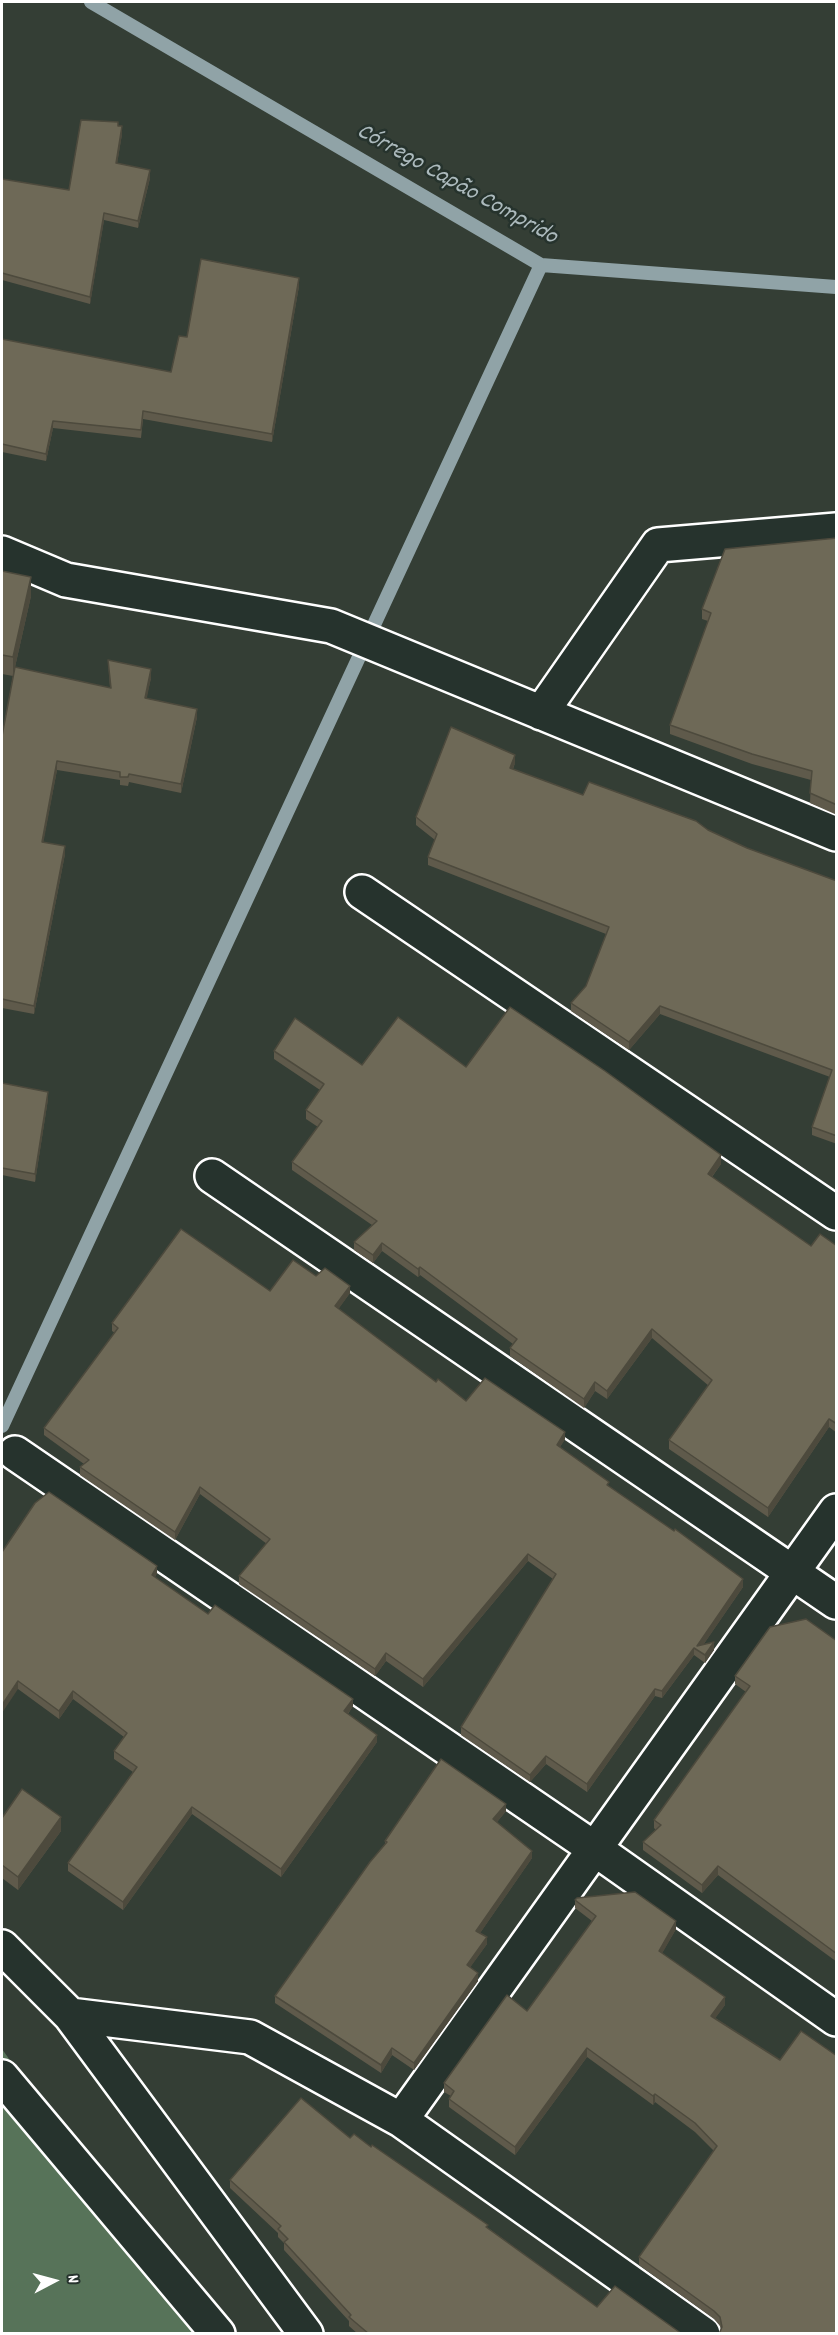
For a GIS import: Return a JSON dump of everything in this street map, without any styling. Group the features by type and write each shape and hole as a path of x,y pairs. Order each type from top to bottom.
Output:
{"street":[{"path":"541,713 658,545 837,530"},
{"path":"2,553 66,580 332,626 837,834"},
{"path":"362,892 837,1213"},
{"path":"212,1176 837,1602"},
{"path":"15,1453 595,1849 837,2019"},
{"path":"401,2120 837,1511"},
{"path":"2,1947 70,2015 306,2334"},
{"path":"70,2015 250,2037 401,2120 703,2334"},
{"path":"2,2077 218,2334"}],"green space":[{"path":"2,2049 204,2333 2,2333"}],"building":[{"path":"81,120 118,122 118,126 122,126 116,163 150,170 138,221 104,213 90,297 2,273 2,179 69,190"},
{"path":"201,259 299,278 272,434 143,411 141,430 53,421 46,454 2,444 2,339 171,372 179,336 187,337"},
{"path":"837,538 837,805 810,793 812,771 752,754 670,725 711,613 702,609 725,549"},
{"path":"2,571 31,577 13,657 2,655"},
{"path":"108,660 151,669 145,698 197,709 181,784 129,774 128,777 120,777 120,772 57,761 42,842 65,846 34,1006 2,999 2,736 15,667 111,688"},
{"path":"451,727 515,755 510,768 583,795 589,782 696,821 708,830 747,848 837,881 837,1136 812,1127 832,1070 660,1006 629,1042 571,1003 586,986 609,927 428,857 437,834 416,817"},
{"path":"510,1007 605,1071 721,1155 708,1174 811,1246 820,1234 837,1246 837,1424 829,1419 768,1508 669,1440 712,1380 652,1329 607,1391 595,1382 584,1399 510,1348 517,1339 420,1267 418,1269 382,1243 373,1255 354,1242 377,1221 292,1162 322,1121 306,1110 324,1084 274,1051 295,1018 362,1065 398,1017 466,1067"},
{"path":"2,1083 48,1092 35,1174 2,1168"},
{"path":"181,1229 270,1291 293,1260 316,1276 325,1268 350,1286 335,1306 436,1382 438,1379 466,1401 485,1378 565,1432 557,1445 609,1482 607,1485 674,1531 675,1529 743,1579 697,1646 714,1642 705,1655 694,1648 662,1691 655,1689 587,1784 546,1756 530,1775 461,1727 556,1574 528,1554 423,1679 386,1653 375,1669 239,1576 270,1539 200,1487 175,1532 80,1467 89,1460 44,1428 118,1328 112,1323"},
{"path":"49,1492 157,1566 152,1575 208,1614 215,1605 353,1699 344,1711 377,1735 281,1869 192,1807 123,1902 68,1863 137,1767 114,1751 127,1733 73,1691 59,1711 18,1681 2,1705 2,1552 35,1503"},
{"path":"806,1619 837,1641 837,1954 718,1866 702,1885 643,1842 661,1825 654,1820 750,1686 735,1676 770,1627"},
{"path":"441,1759 506,1804 493,1819 532,1851 476,1931 487,1937 467,1965 478,1973 414,2063 392,2048 381,2065 275,1996 370,1862 387,1842 385,1841"},
{"path":"22,1789 61,1817 18,1877 2,1865 2,1818"},
{"path":"635,1892 676,1921 659,1951 725,1997 711,2016 780,2060 801,2031 837,2056 837,2334 719,2334 722,2327 720,2317 714,2311 639,2257 717,2146 695,2123 587,2048 515,2147 449,2099 454,2091 444,2083 507,1995 527,2011 596,1916 575,1900"},
{"path":"301,2098 350,2138 354,2134 371,2147 372,2145 488,2225 486,2227 597,2307 615,2286 682,2334 369,2334 349,2317 351,2315 284,2242 288,2239 278,2229 281,2226 230,2180"}],"waterway":[{"name":"Córrego Capão Comprido","path":"91,2 541,265 836,287"},
{"path":"2,1426 541,265"}]}
